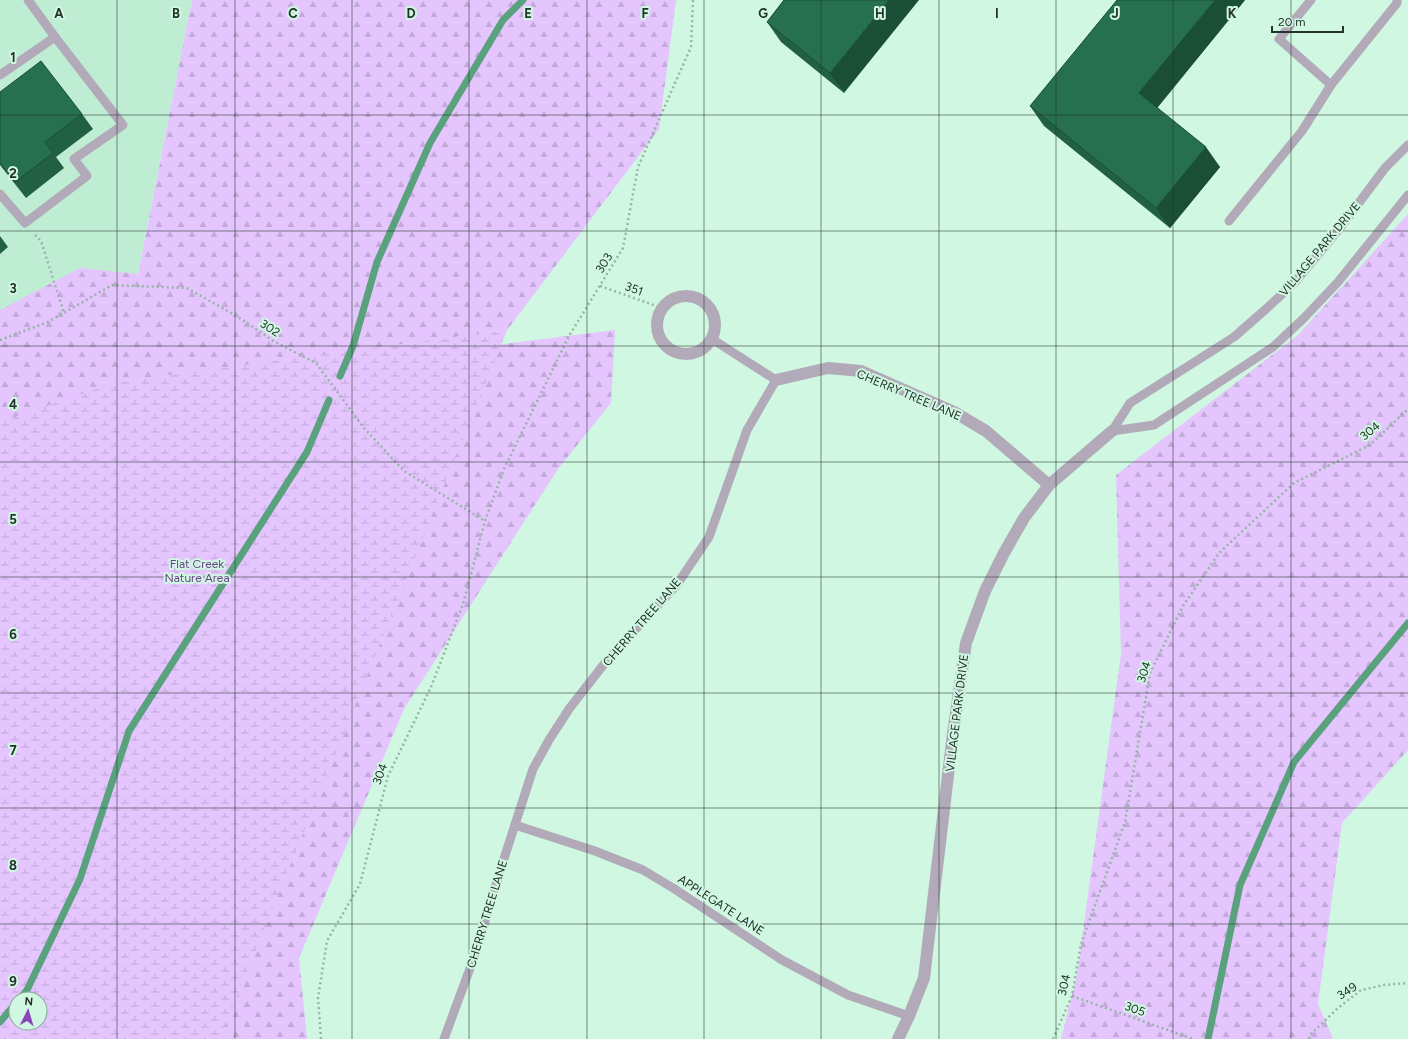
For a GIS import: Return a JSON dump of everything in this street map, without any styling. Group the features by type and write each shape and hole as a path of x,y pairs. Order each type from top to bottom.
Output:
{"street":[{"path":"687,295 697,298 712,310 715,320 715,329 712,339 699,352 680,354 670,350 663,344 658,336 656,326 657,317 662,308 669,301 678,297 687,295"},
{"name":"CHERRY TREE LANE","path":"776,380 828,368 861,371 954,412 980,427 1049,485"},
{"name":"VILLAGE PARK DRIVE","path":"898,1039 910,1016 924,978 953,733 966,643 985,591 1024,518 1049,485 1112,431"}],"lane":[{"path":"0,194 25,223 87,176 74,159 123,125 28,0"},
{"path":"1311,0 1279,39 1332,85"},
{"path":"1229,221 1302,131 1332,85 1394,1"},
{"path":"0,75 55,37"},
{"name":"VILLAGE PARK DRIVE","path":"1112,431 1130,403 1234,337 1266,310 1295,282 1340,228 1385,168 1408,145"},
{"path":"1112,431 1154,425 1272,347 1303,319 1338,282 1408,195"},
{"path":"712,339 776,380"},
{"name":"CHERRY TREE LANE","path":"444,1039 476,952 534,769 549,740 569,709 608,659 676,586 708,537 747,430 776,380"},
{"name":"APPLEGATE LANE","path":"515,825 595,851 643,870 782,960 848,995 910,1016"}],"path":[{"name":"303","path":"485,521 504,469 569,336 623,248 638,167 691,47 694,0"},
{"path":"25,223 41,241 64,313"},
{"name":"302","path":"0,340 48,322 112,285 187,288 238,317 275,342 316,364 364,428 404,471 485,521"},
{"name":"351","path":"600,286 662,308"},
{"name":"304","path":"1053,1039 1072,996 1081,944 1124,822 1150,673 1183,606 1219,553 1294,483 1370,445 1408,409"},
{"name":"304","path":"321,1039 318,998 326,941 360,884 388,776 431,687 461,611 485,521"},
{"name":"349","path":"1309,1039 1310,1035 1338,1008 1361,990 1384,985 1408,983"},
{"name":"305","path":"1072,996 1193,1039"}],"shaded area":[{"path":"0,0 192,0 116,382 0,422"}],"green space":[{"path":"192,0 676,0 659,129 507,330 144,379 143,389 615,330 611,403 558,469 404,709 299,958 307,1039 0,1039 0,310 80,268 138,274"},
{"path":"1408,214 1408,750 1342,823 1318,1004 1333,1039 1061,1039 1077,975 1121,654 1116,475 1298,335"},
{"name":"Flat Creek Nature Area","path":"507,330 220,1039 0,1039 0,422 116,382"}],"building":[{"path":"784,0 889,0 830,73 767,22"},
{"path":"1117,0 1215,0 1139,93 1206,147 1156,208 1030,106"},
{"path":"41,61 82,114 45,142 53,153 15,182 0,163 0,92"}],"waterway":[{"path":"340,376 353,346 377,262 430,143 503,20 523,0"},
{"path":"26,991 80,879 129,731 307,452 329,400"},
{"path":"1208,1039 1240,885 1294,762 1408,623"},
{"path":"0,1022 8,1012"}]}
